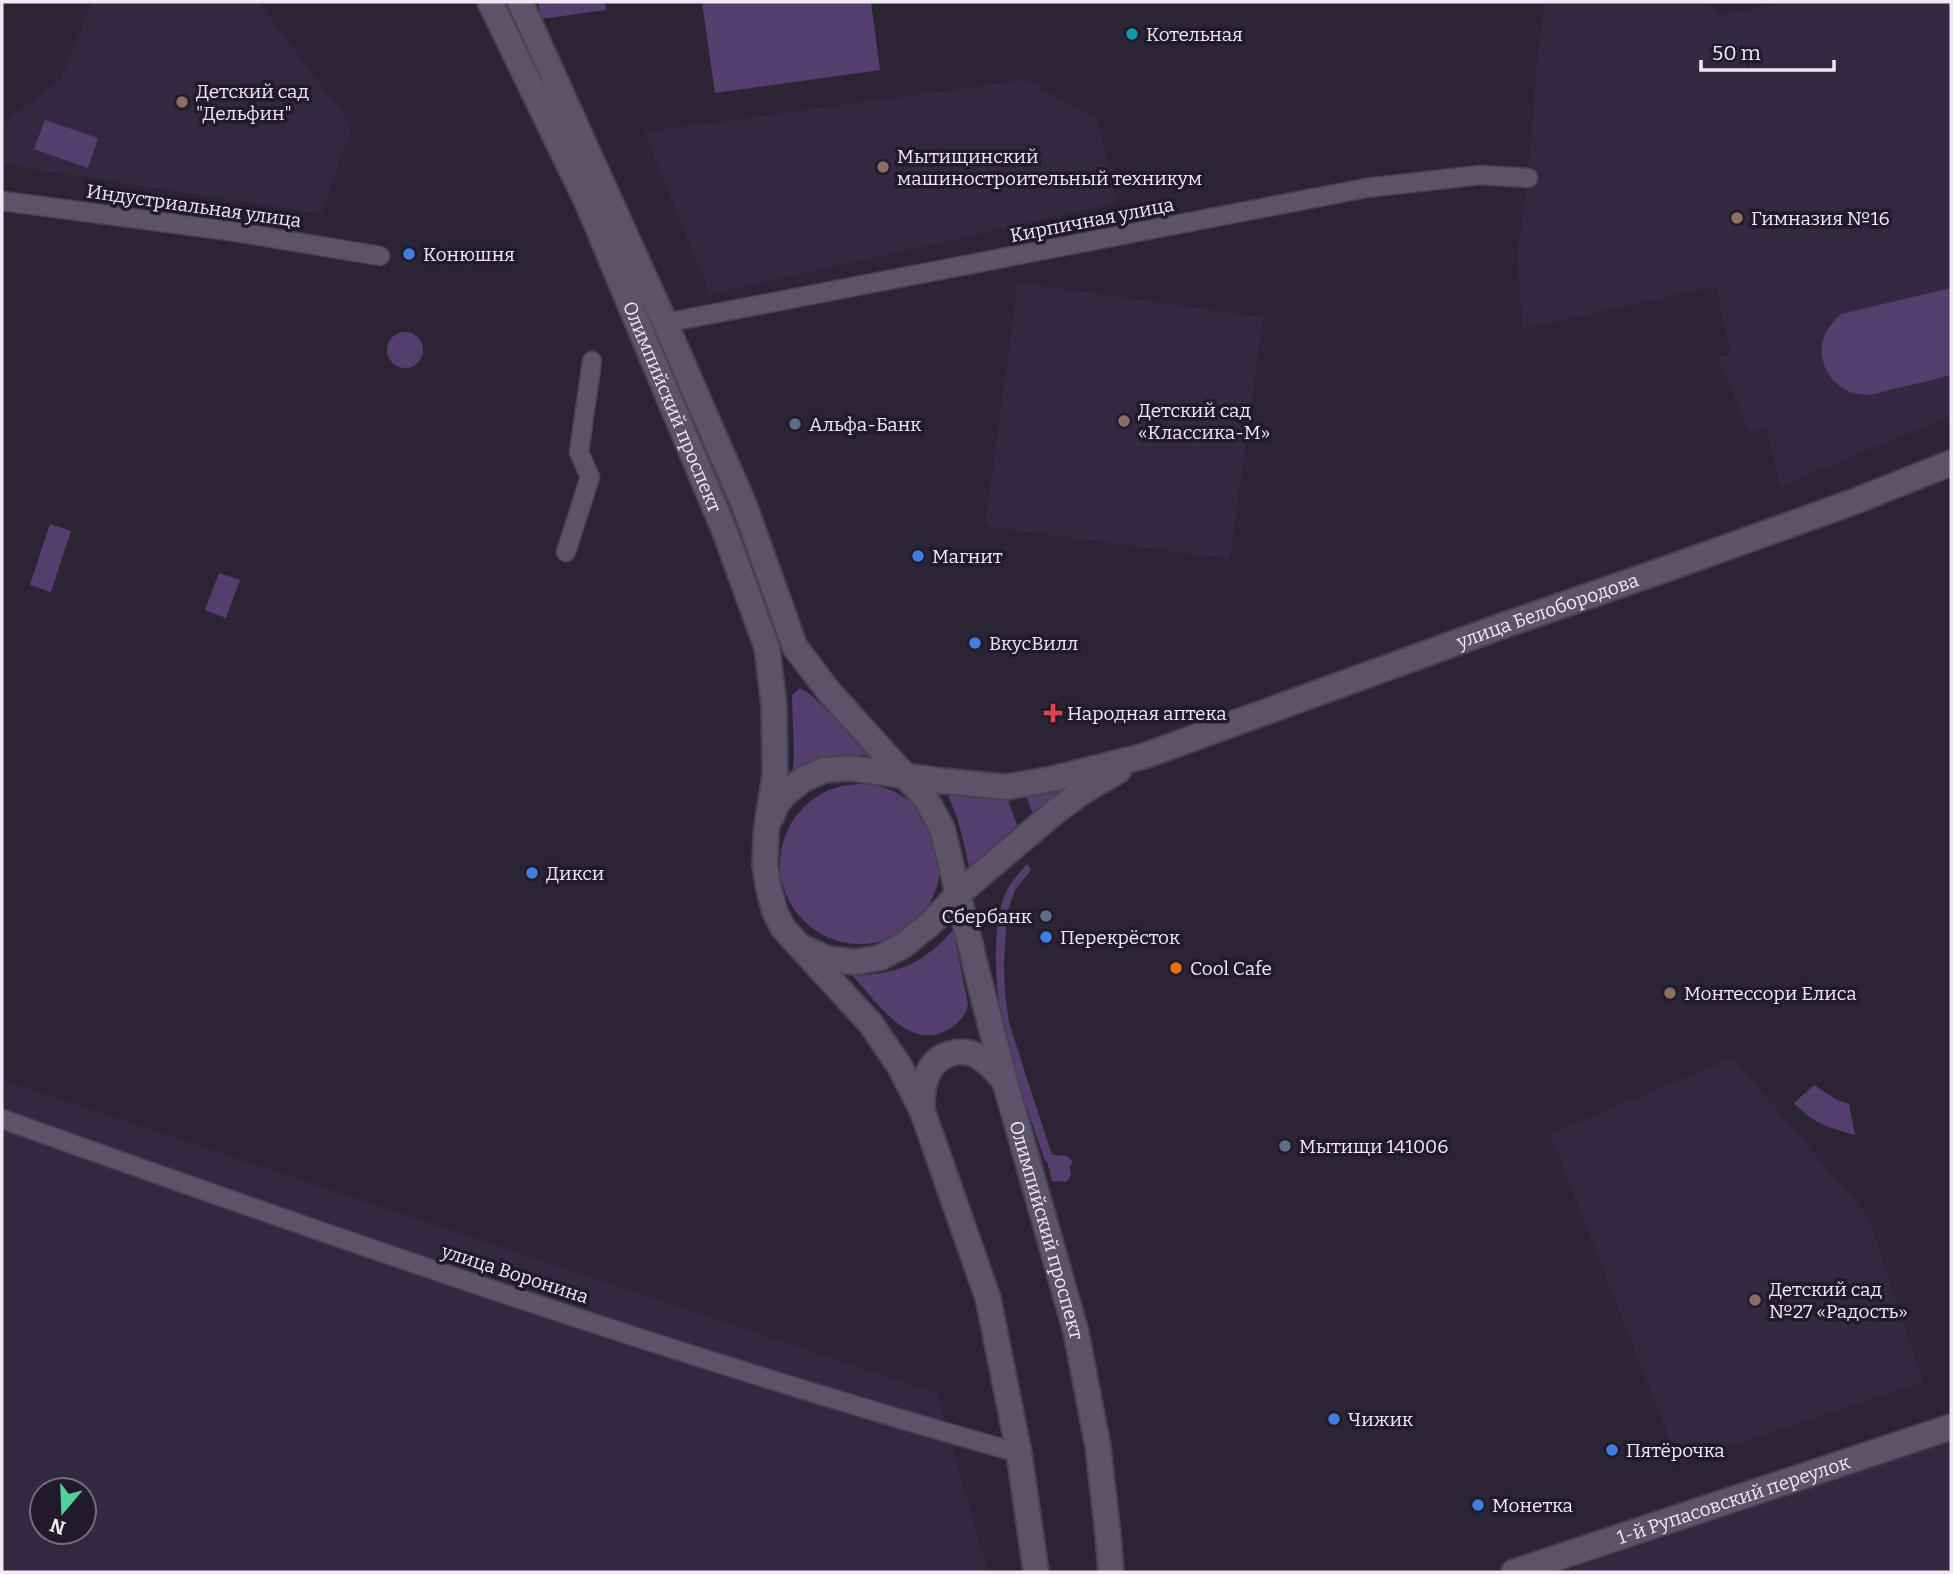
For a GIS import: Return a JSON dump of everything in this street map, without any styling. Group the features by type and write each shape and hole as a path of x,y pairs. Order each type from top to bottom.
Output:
{"main road":[{"name":"Олимпийский проспект","path":"489,2 588,204 725,532 767,648 774,705 775,774 766,833 765,865 775,912 783,928 871,1024 900,1067 922,1110 988,1298 1020,1453 1036,1572"},
{"name":"Олимпийский проспект","path":"520,2 745,507 795,647 830,693 926,799 942,828 1005,1082 1076,1332 1098,1447 1111,1572"},
{"name":"улица Белобородова","path":"1144,756 1436,649 1853,502 1951,463"},
{"path":"904,776 1007,787 1052,779 1144,756"},
{"path":"802,948 828,959 855,962 879,958 904,946 932,922 958,894 1082,792 1144,756"},
{"name":"Олимпийский проспект","path":"766,833 776,805 785,794 802,780 824,770 850,768 904,776"},
{"path":"922,1110 922,1091 926,1077 933,1065 945,1056 961,1051 976,1055 989,1063 1005,1082"},
{"name":"1-й Рупасовский переулок","path":"1514,1572 1951,1427"}],"street":[{"name":"Кирпичная улица","path":"665,323 1366,188 1480,174 1528,178"},
{"name":"Индустриальная улица","path":"2,201 380,256"},
{"path":"566,552 590,477 579,452 592,361"},
{"name":"улица Воронина","path":"2,1119 301,1225 626,1334 897,1419 1020,1453"}],"shaded area":[{"name":"Детский сад \"Дельфин\"","path":"93,2 258,2 352,126 321,214 2,164 2,124 60,80"},
{"path":"538,2 605,2 606,10 541,19"},
{"path":"702,2 871,2 880,70 715,93"},
{"name":"Гимназия №16","path":"1545,2 1701,2 1719,15 1794,2 1951,2 1951,416 1781,486 1767,429 1749,431 1717,357 1731,355 1716,286 1523,329 1517,257 1528,178 1537,62"},
{"name":"Мытищинский машиностроительный техникум","path":"1026,80 1097,120 1117,203 710,294 644,132"},
{"path":"45,120 98,138 88,168 34,149"},
{"name":"Детский сад «Классика-М»","path":"1018,283 1263,317 1230,559 985,526"},
{"path":"1951,288 1951,375 1867,395 1845,390 1829,375 1823,361 1823,341 1828,329 1841,314"},
{"path":"405,332 418,337 423,350 418,363 405,368 392,363 387,350 392,337"},
{"path":"50,524 71,531 51,592 30,585"},
{"path":"219,573 240,580 226,618 205,610"},
{"path":"800,688 810,694 873,756 850,755 831,759 792,777 792,695"},
{"path":"860,784 890,791 916,808 933,834 940,864 933,894 916,920 890,937 860,944 830,937 804,920 787,894 780,864 787,834 804,808 830,791"},
{"path":"944,788 1006,794 1017,825 970,870 957,818"},
{"path":"1070,788 1034,816 1026,796"},
{"path":"1027,864 1031,870 1015,890 1007,913 1005,993 1009,1023 1052,1155 1067,1156 1073,1162 1069,1168 1071,1175 1066,1182 1052,1181 1017,1077 1002,1020 998,991 996,961 1000,910 1007,890"},
{"path":"953,930 968,1004 962,1018 949,1029 934,1035 907,1030 883,1011 853,976 909,965 931,952"},
{"name":"Детский сад №27 «Радость»","path":"1733,1058 1869,1218 1923,1382 1679,1463 1550,1134"},
{"path":"2,1080 937,1393 988,1572 2,1572"},
{"path":"1814,1085 1837,1100 1849,1104 1855,1135 1822,1124 1794,1103"},
{"path":"1950,1440 1951,1572 1564,1572"}],"place":[{"name":"Котельная","path":"1132,34"},
{"name":"Детский сад \"Дельфин\"","path":"182,102"},
{"name":"Мытищинский машиностроительный техникум","path":"883,167"},
{"name":"Гимназия №16","path":"1737,218"},
{"name":"Конюшня","path":"409,254"},
{"name":"Детский сад «Классика-М»","path":"1124,421"},
{"name":"Альфа-Банк","path":"795,424"},
{"name":"Магнит","path":"918,556"},
{"name":"ВкусВилл","path":"975,643"},
{"name":"Народная аптека","path":"1053,713"},
{"name":"Дикси","path":"532,873"},
{"name":"Сбербанк","path":"1046,916"},
{"name":"Перекрёсток","path":"1046,937"},
{"name":"Cool Cafe","path":"1176,968"},
{"name":"Монтессори Елиса","path":"1670,993"},
{"name":"Мытищи 141006","path":"1285,1146"},
{"name":"Детский сад №27 «Радость»","path":"1755,1300"},
{"name":"Чижик","path":"1334,1419"},
{"name":"Пятёрочка","path":"1612,1450"},
{"name":"Монетка","path":"1478,1505"}]}
